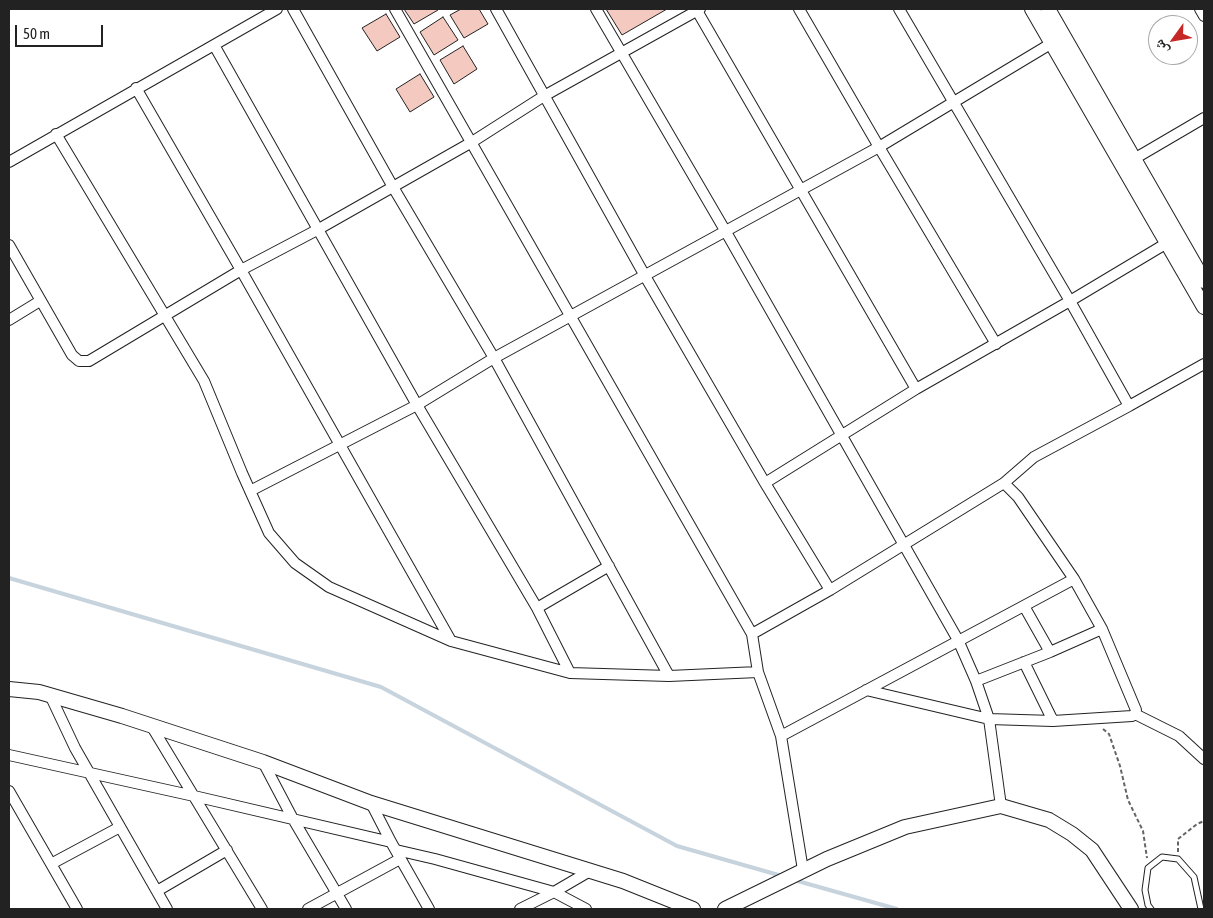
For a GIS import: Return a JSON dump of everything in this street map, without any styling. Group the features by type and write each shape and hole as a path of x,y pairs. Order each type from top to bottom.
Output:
{"street":[{"path":"9,162 277,9"},
{"path":"293,9 393,187 494,358 670,676"},
{"path":"395,9 752,634 758,672 781,736 802,870"},
{"path":"496,9 645,276 765,483 830,590"},
{"path":"596,9 905,544 958,640 976,681 989,719 1001,806"},
{"path":"9,245 72,355 79,361 89,361 241,270 317,230 472,142 544,96 698,9 916,389"},
{"path":"799,9 996,344"},
{"path":"899,9 1070,301 1129,406"},
{"path":"1032,9 1204,307"},
{"path":"1048,9 1204,281"},
{"path":"1200,9 1204,16"},
{"path":"250,491 418,405 494,358 879,147 1052,43"},
{"path":"214,45 317,230 537,608 570,673"},
{"path":"136,88 451,641"},
{"path":"1134,159 1204,118"},
{"path":"56,134 204,381 269,532 294,563 329,587 451,641 570,673 670,676 758,672"},
{"path":"765,483 916,389 1167,243"},
{"path":"9,320 40,301"},
{"path":"752,634 830,590 1004,484 1034,457 1204,364"},
{"path":"1004,484 1018,496 1074,579 1102,629 1136,710 1135,714"},
{"path":"537,608 608,566"},
{"path":"781,736 1074,579"},
{"path":"1024,606 1050,652"},
{"path":"976,681 1102,629"},
{"path":"1024,662 1053,721"},
{"path":"9,689 39,692 122,716 263,762 371,803 623,881 693,909"},
{"path":"866,690 989,719 1053,721 1132,716 1135,714 1179,736 1204,759"},
{"path":"50,695 74,748 167,909"},
{"path":"152,727 262,909"},
{"path":"9,755 293,819 396,850 436,859 554,892 586,909"},
{"path":"263,762 293,819 346,909"},
{"path":"9,791 12,805 51,864 77,909"},
{"path":"371,803 429,909"},
{"path":"725,909 802,870 905,827 1001,806 1048,820 1072,834 1092,850 1131,909"},
{"path":"51,864 120,827"},
{"path":"157,891 227,850"},
{"path":"308,909 337,893 396,850"},
{"path":"520,909 590,871"}],"lane":[{"path":"1151,909 1148,905 1145,890 1148,868 1162,857 1178,859 1194,877 1201,909"}],"path":[{"path":"1092,718 1109,734 1120,766 1128,800 1143,831 1148,868"},
{"path":"1178,859 1178,839 1197,824 1204,821"}],"building":[{"path":"404,9 437,9 438,10 414,24"},
{"path":"461,9 479,9 488,24 464,38 450,15"},
{"path":"606,9 667,9 622,35"},
{"path":"386,14 400,37 377,51 362,28"},
{"path":"443,17 458,40 434,55 420,32"},
{"path":"463,46 477,69 454,84 440,60"},
{"path":"420,74 434,97 410,112 396,89"}],"waterway":[{"path":"9,578 381,687 677,846 782,876"},
{"path":"794,880 897,909"}]}
